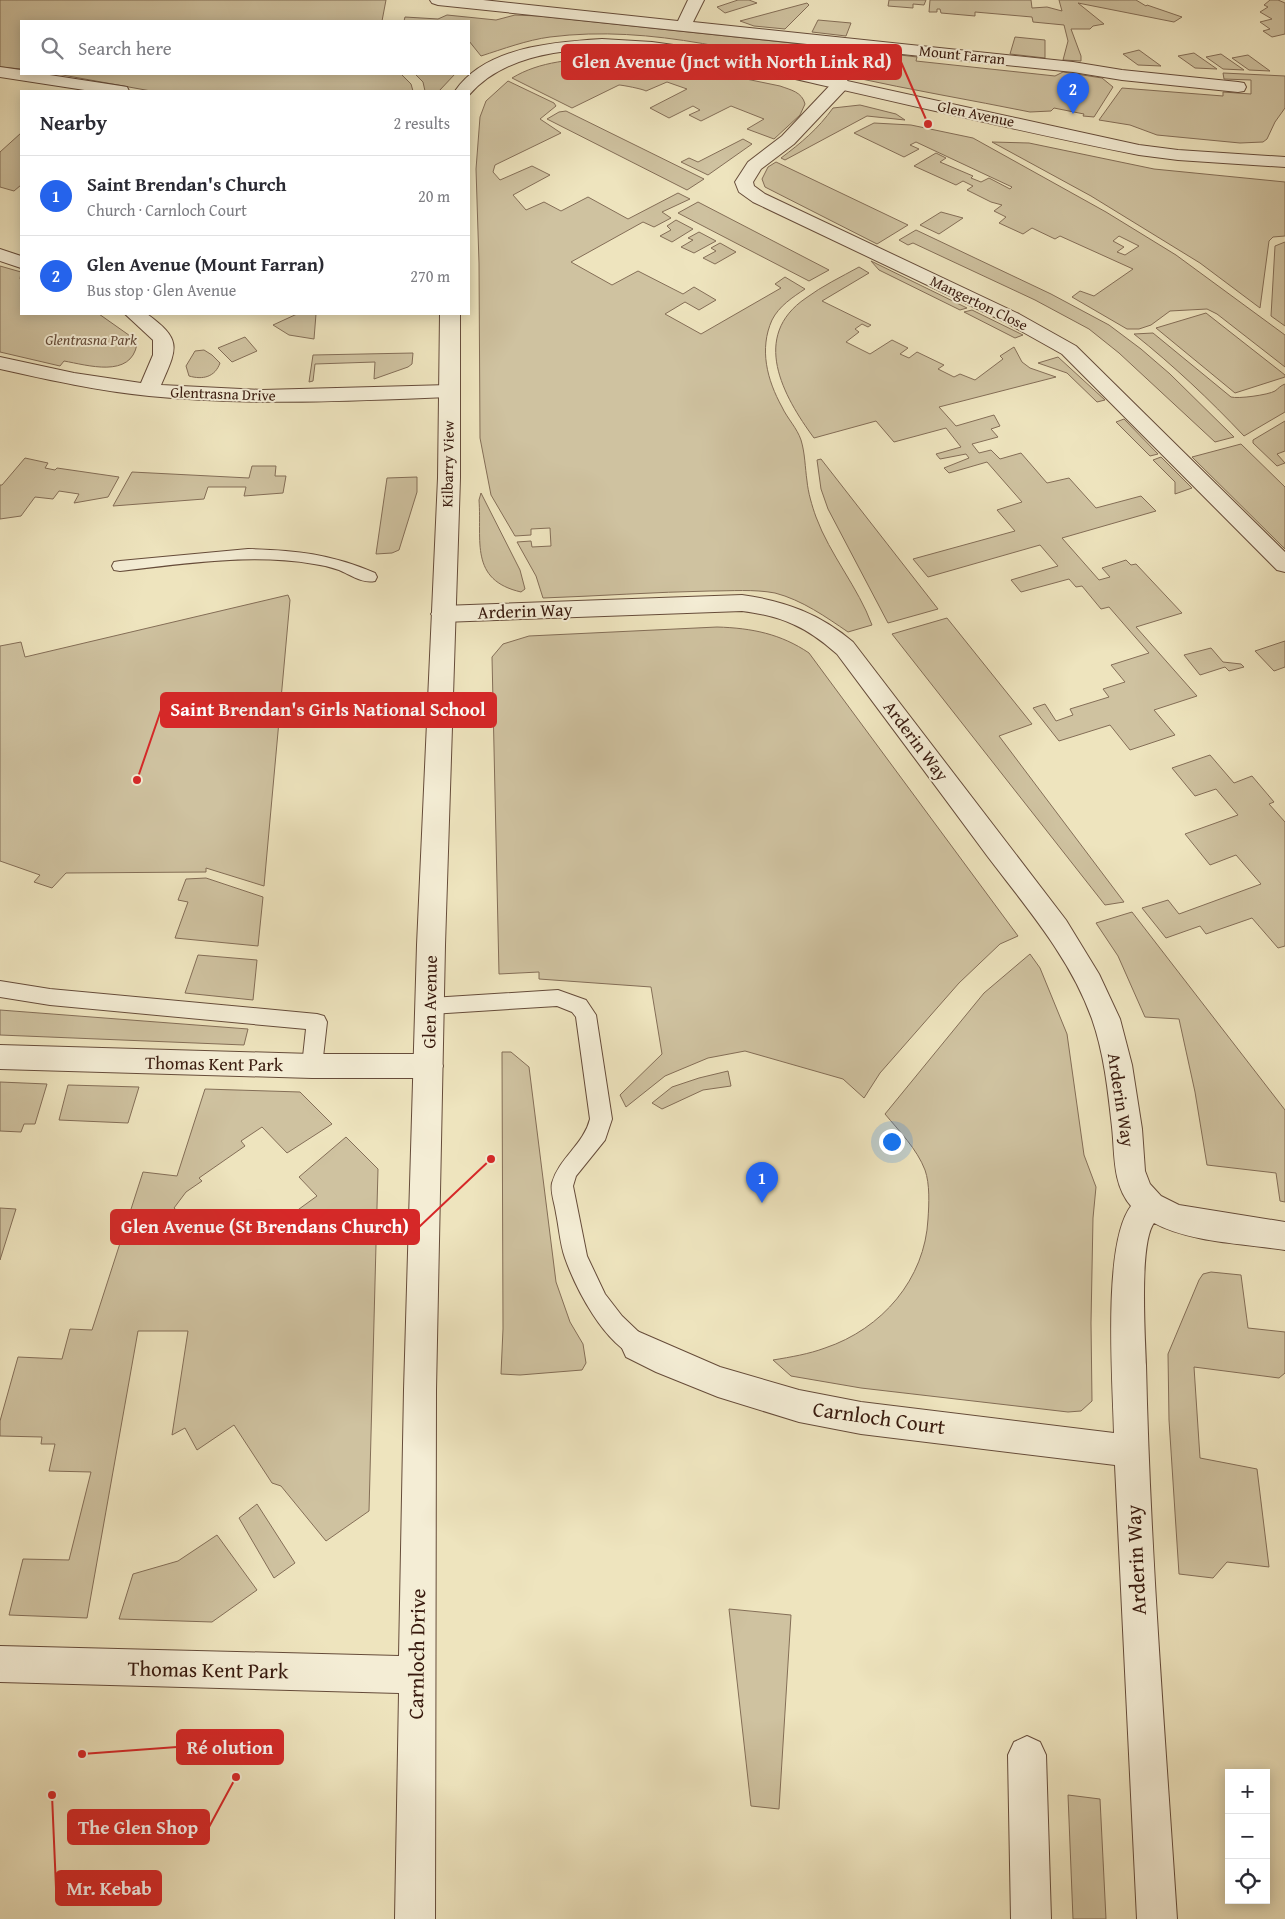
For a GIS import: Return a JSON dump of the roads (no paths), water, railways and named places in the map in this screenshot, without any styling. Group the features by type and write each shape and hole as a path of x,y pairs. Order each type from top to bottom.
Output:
{"street":[{"path":"684,25 696,0"},
{"name":"Mount Farran","path":"429,1 684,25 1063,66 1122,76 1238,86"},
{"name":"Glen Avenue","path":"464,90 474,79 492,66 530,54 573,46 629,45 695,53 1139,150 1178,155 1285,162"},
{"path":"0,72 115,90"},
{"name":"Mangerton Close","path":"841,84 788,140 754,166 744,182 745,188 758,198 1012,318 1069,350 1285,566"},
{"path":"0,255 20,262"},
{"path":"136,315 151,325 166,344 165,354 148,390"},
{"name":"Kilbarry View","path":"443,614 449,478 450,315"},
{"name":"Glentrasna Drive","path":"0,363 97,383 148,390 247,396 449,391"},
{"name":"Arderin Way","path":"443,614 742,603 784,610 817,625 831,635 845,648 1056,926 1089,982 1106,1019 1118,1064 1127,1129 1130,1171 1138,1192 1150,1205 1172,1217 1196,1223 1285,1236"},
{"name":"Glen Avenue","path":"420,1390 443,614"},
{"name":"Thomas Kent Park","path":"0,1057 312,1066 429,1066"},
{"name":"Arderin Way","path":"1150,1205 1137,1222 1131,1246 1128,1301 1131,1451 1156,1919"},
{"name":"Carnloch Court","path":"637,1346 667,1361 718,1382 799,1406 861,1418 1131,1451"},
{"name":"Carnloch Drive","path":"415,1919 420,1390"},
{"name":"Thomas Kent Park","path":"0,1664 416,1675"},
{"path":"1027,1755 1031,1919"}],"lane":[{"path":"120,566 226,554 306,558 342,565 355,569 369,577"},
{"path":"0,989 50,997 317,1022 312,1066"},
{"path":"430,1006 558,998 579,1006 586,1015 601,1119 597,1134 567,1171 562,1186 576,1257 580,1266 597,1301 614,1324 637,1346"}],"place":[{"name":"Glen Avenue (Mount Farran)","path":"1073,114"},
{"name":"Glen Avenue (Jnct with North Link Rd)","path":"928,124"},
{"name":"Saint Brendan's Girls National School","path":"137,780"},
{"name":"Glen Avenue (St Brendans Church)","path":"491,1159"},
{"name":"Saint Brendan's Church","path":"762,1203"},
{"name":"Ré olution","path":"82,1754"},
{"name":"The Glen Shop","path":"236,1777"},
{"name":"Mr. Kebab","path":"52,1795"}],"park label":[{"name":"Glentrasna Park","path":"91,340"}]}
